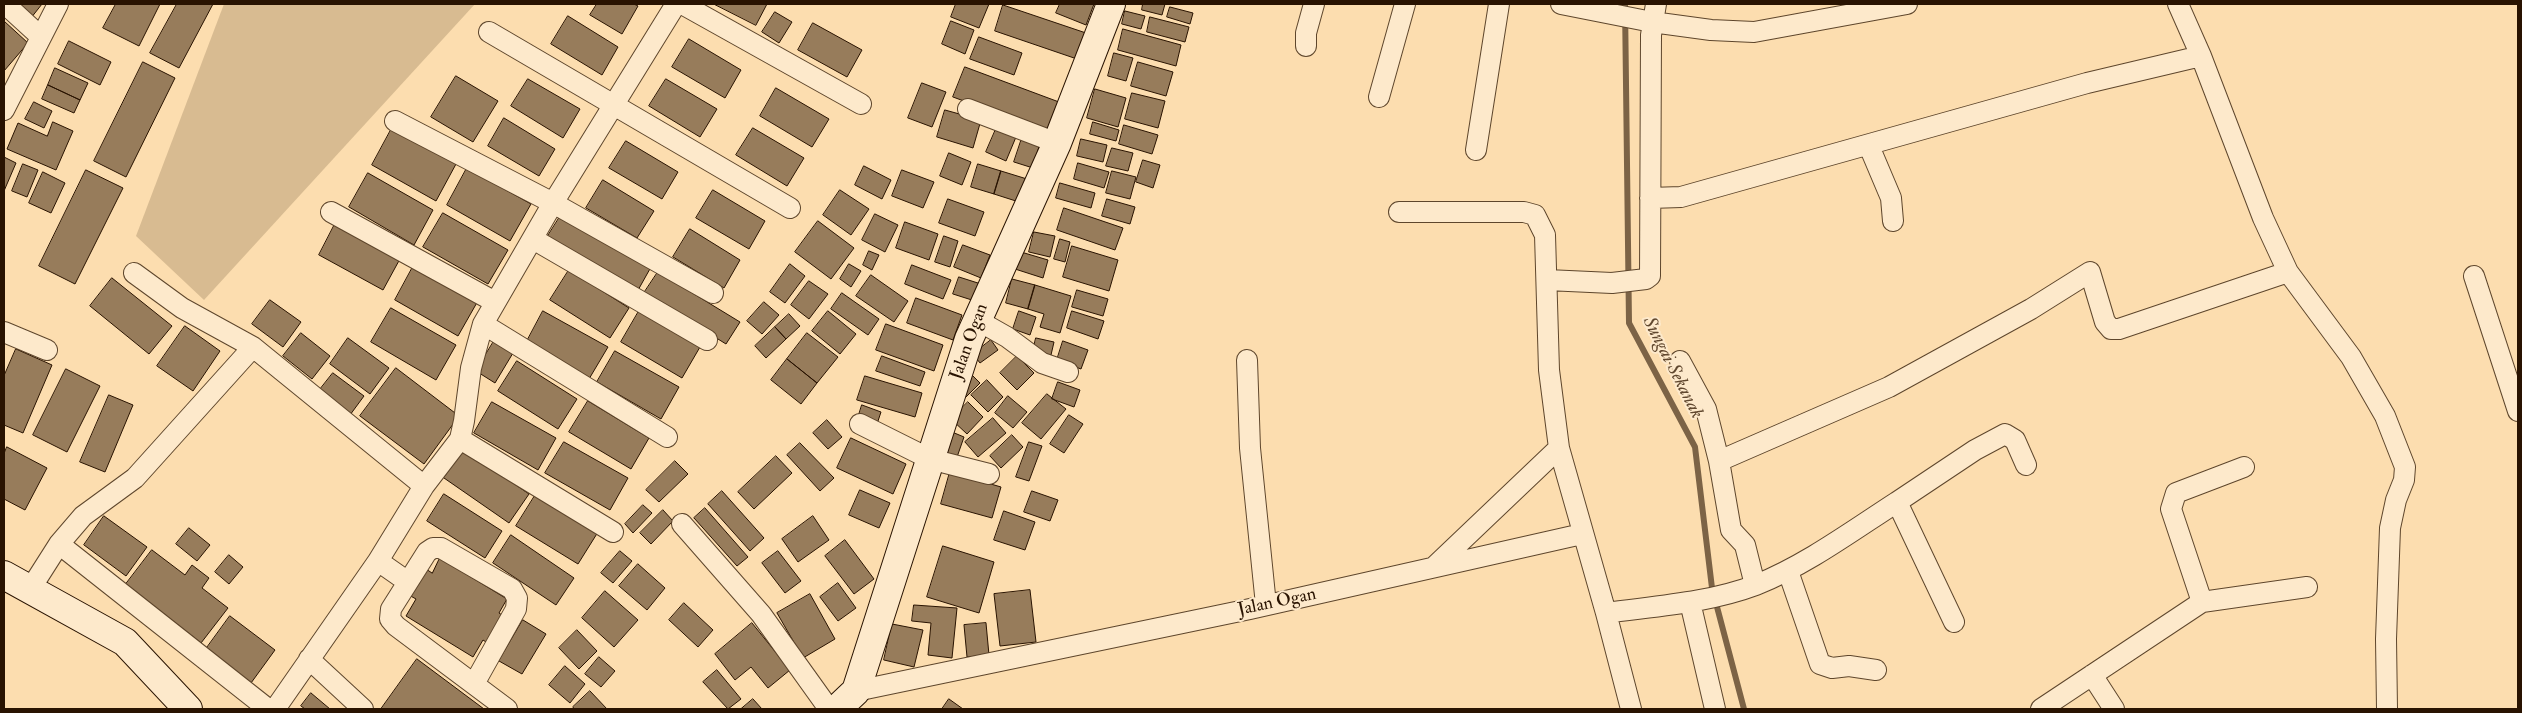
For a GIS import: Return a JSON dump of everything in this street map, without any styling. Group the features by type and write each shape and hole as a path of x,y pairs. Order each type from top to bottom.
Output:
{"main road":[{"name":"Jalan Ogan","path":"846,700 977,320 1057,142 1111,4"},
{"path":"4,575 125,642 188,709"}],"street":[{"path":"5,4 41,37"},
{"path":"5,102 58,4"},
{"path":"275,709 378,562 424,486 460,439 471,368 483,324 553,203 676,4"},
{"path":"682,4 862,104"},
{"path":"1306,46 1306,33 1314,4"},
{"path":"1379,97 1405,4"},
{"path":"1476,150 1499,4"},
{"path":"1561,4 1599,11 1651,15 1711,30 1754,32 1907,4"},
{"path":"2178,4 2201,56 2263,218 2288,272 2351,357 2385,416 2405,467 2404,480 2396,500 2390,528 2386,639 2387,709"},
{"path":"1547,280 1612,283 1646,279 1650,272 1651,15"},
{"path":"489,32 790,208"},
{"path":"1650,198 1681,197 1869,146 2087,83 2201,56"},
{"path":"968,108 1057,142"},
{"path":"395,121 553,203 713,292"},
{"path":"1869,146 1892,198 1893,222"},
{"path":"331,212 495,302"},
{"path":"1399,212 1524,212 1535,216 1545,235 1549,370 1559,448 1582,534 1606,612 1631,709"},
{"path":"533,239 707,340"},
{"path":"134,272 182,308 253,347 424,486"},
{"path":"1719,461 1889,387 2031,309 2090,272 2105,322 2111,329 2119,329 2288,272"},
{"path":"2474,276 2518,411"},
{"path":"977,320 1007,337 1042,363 1068,372"},
{"path":"483,324 668,437"},
{"path":"4,332 47,350"},
{"path":"30,588 59,544 83,516 135,478 253,347"},
{"path":"1247,360 1250,448 1266,605"},
{"path":"1680,360 1706,409 1719,461 1731,530 1745,545 1755,585"},
{"path":"860,424 930,459 989,474"},
{"path":"1606,612 1697,601 1732,593 1788,571 1975,450 2005,434 2015,440 2026,465"},
{"path":"460,439 613,532"},
{"path":"1434,567 1559,448"},
{"path":"2202,602 2171,509 2173,499 2176,493 2244,467"},
{"path":"1897,502 1954,622"},
{"path":"682,524 760,614 829,709"},
{"name":"Jalan Ogan","path":"846,700 1582,534"},
{"path":"59,544 268,709"},
{"path":"474,684 516,609 517,598 512,589 441,548 433,548 427,552 391,608 390,619 396,626 507,709"},
{"path":"378,562 408,582"},
{"path":"1788,571 1820,664 1832,668 1849,666 1876,670"},
{"path":"2041,709 2202,602 2307,587"},
{"path":"1697,601 1715,709"},
{"path":"309,660 363,709"},
{"path":"2092,675 2114,709"}],"shaded area":[{"path":"224,4 475,4 204,300 136,236"}],"building":[{"path":"13,4 42,4 31,18"},
{"path":"116,4 160,4 139,46 103,28"},
{"path":"177,4 213,4 179,68 150,53"},
{"path":"597,4 634,4 638,6 622,34 590,15"},
{"path":"714,4 767,4 756,25"},
{"path":"956,4 989,4 979,28 951,17"},
{"path":"1060,4 1094,4 1086,25 1056,13"},
{"path":"1143,4 1165,4 1162,15 1142,10"},
{"path":"1003,5 1086,33 1077,59 995,31"},
{"path":"1170,7 1193,13 1190,24 1167,17"},
{"path":"1125,11 1145,16 1141,29 1122,24"},
{"path":"775,12 792,22 779,43 762,32"},
{"path":"568,16 618,47 602,75 551,44"},
{"path":"1150,17 1189,27 1185,42 1147,32"},
{"path":"4,21 28,43 4,71"},
{"path":"951,21 974,30 965,54 942,44"},
{"path":"813,23 862,50 847,77 798,50"},
{"path":"1123,29 1181,45 1176,66 1118,50"},
{"path":"979,37 1022,53 1014,75 970,59"},
{"path":"689,39 741,70 725,98 672,67"},
{"path":"69,41 111,62 100,85 58,64"},
{"path":"1114,53 1133,58 1126,81 1108,76"},
{"path":"143,62 175,78 126,177 94,161"},
{"path":"1138,62 1173,72 1166,96 1131,86"},
{"path":"965,67 1059,102 1048,132 953,97"},
{"path":"55,68 88,83 80,100 48,85"},
{"path":"456,76 498,101 473,142 431,117"},
{"path":"528,79 580,109 563,138 511,106"},
{"path":"666,79 717,109 700,137 649,106"},
{"path":"922,83 946,92 932,127 908,118"},
{"path":"48,85 80,100 74,113 42,99"},
{"path":"776,88 829,119 812,147 760,116"},
{"path":"1095,89 1126,98 1118,127 1087,118"},
{"path":"1132,93 1165,101 1158,128 1125,119"},
{"path":"34,102 52,111 44,128 25,119"},
{"path":"945,110 981,120 973,148 937,137"},
{"path":"504,118 555,149 539,176 488,146"},
{"path":"53,122 73,131 56,170 7,149 18,123 47,136"},
{"path":"1093,122 1119,130 1116,141 1090,134"},
{"path":"1124,125 1158,135 1152,154 1119,144"},
{"path":"392,128 456,164 436,201 372,165"},
{"path":"753,128 804,158 787,186 736,155"},
{"path":"996,129 1016,137 1006,161 986,152"},
{"path":"1022,138 1040,143 1033,168 1014,162"},
{"path":"1081,139 1107,145 1103,162 1077,156"},
{"path":"626,141 678,172 662,199 609,168"},
{"path":"1112,148 1133,153 1128,171 1106,166"},
{"path":"949,153 971,162 962,185 940,176"},
{"path":"4,157 16,163 4,191"},
{"path":"1143,160 1160,165 1153,188 1136,182"},
{"path":"1078,163 1109,172 1104,188 1074,179"},
{"path":"23,164 38,170 27,197 12,191"},
{"path":"978,164 1001,171 994,194 971,187"},
{"path":"864,166 891,180 882,199 855,185"},
{"path":"467,168 531,204 510,241 447,205"},
{"path":"86,170 123,188 75,284 39,266"},
{"path":"902,170 934,182 923,208 892,196"},
{"path":"1001,171 1027,179 1019,202 994,194"},
{"path":"1112,171 1136,177 1130,199 1106,193"},
{"path":"43,172 65,183 51,213 29,203"},
{"path":"368,173 433,210 414,245 349,207"},
{"path":"603,180 654,211 637,238 586,208"},
{"path":"1060,183 1095,193 1091,208 1056,198"},
{"path":"713,190 765,221 749,249 696,218"},
{"path":"840,190 869,209 851,235 823,215"},
{"path":"948,199 984,212 975,236 939,223"},
{"path":"1107,199 1135,207 1130,224 1102,216"},
{"path":"1064,208 1123,228 1115,250 1057,230"},
{"path":"443,213 508,250 488,284 423,247"},
{"path":"875,214 898,225 885,252 862,240"},
{"path":"561,215 651,267 637,292 546,239"},
{"path":"818,221 854,248 831,279 795,252"},
{"path":"336,222 401,257 383,290 319,255"},
{"path":"905,222 938,234 929,260 896,248"},
{"path":"690,229 740,260 724,288 673,257"},
{"path":"1034,232 1055,236 1050,257 1029,252"},
{"path":"944,236 958,241 950,267 935,262"},
{"path":"1060,239 1070,242 1065,262 1054,259"},
{"path":"963,245 990,255 981,278 954,267"},
{"path":"1072,246 1118,260 1109,291 1063,277"},
{"path":"869,251 879,255 872,270 863,265"},
{"path":"1021,252 1048,260 1043,278 1015,269"},
{"path":"415,263 479,299 458,336 395,300"},
{"path":"790,264 805,276 785,303 770,292"},
{"path":"849,264 861,271 851,287 840,279"},
{"path":"912,265 951,280 943,299 905,284"},
{"path":"569,270 629,308 610,338 550,300"},
{"path":"658,272 740,322 726,344 644,293"},
{"path":"871,275 908,301 894,322 856,296"},
{"path":"959,277 981,284 975,301 953,294"},
{"path":"112,278 172,326 149,354 90,306"},
{"path":"1012,279 1035,285 1028,309 1006,303"},
{"path":"809,281 828,294 809,319 791,305"},
{"path":"1035,285 1071,296 1060,333 1040,327 1044,314 1028,309"},
{"path":"1077,290 1108,299 1103,316 1072,307"},
{"path":"842,293 879,319 868,335 831,309"},
{"path":"916,298 962,315 953,340 907,323"},
{"path":"270,300 301,322 283,347 252,324"},
{"path":"764,302 779,315 762,334 747,321"},
{"path":"391,308 456,345 436,380 371,342"},
{"path":"543,311 608,347 589,379 526,343"},
{"path":"639,311 700,347 682,378 621,342"},
{"path":"828,311 856,334 840,354 812,331"},
{"path":"1019,311 1036,317 1030,335 1013,329"},
{"path":"1072,311 1104,321 1098,339 1067,328"},
{"path":"789,314 800,326 786,339 775,327"},
{"path":"886,324 943,345 934,371 876,350"},
{"path":"185,326 220,351 193,391 157,366"},
{"path":"775,327 786,339 766,358 755,346"},
{"path":"301,333 330,356 312,379 283,356"},
{"path":"807,333 838,357 817,383 787,359"},
{"path":"348,338 389,368 370,394 330,364"},
{"path":"1036,338 1054,342 1051,355 1033,351"},
{"path":"991,340 998,350 980,363 973,354"},
{"path":"494,341 513,353 495,383 476,371"},
{"path":"1063,341 1088,350 1081,369 1057,360"},
{"path":"16,349 52,365 23,433 4,425 4,376"},
{"path":"615,351 679,387 661,419 597,382"},
{"path":"882,356 925,372 920,386 876,371"},
{"path":"1017,356 1034,373 1017,390 1000,373"},
{"path":"787,359 817,383 801,404 771,380"},
{"path":"517,361 577,399 558,429 498,391"},
{"path":"396,368 459,416 424,464 360,416"},
{"path":"66,369 100,386 67,452 33,435"},
{"path":"333,373 364,396 350,415 318,392"},
{"path":"972,375 980,383 964,399 956,391"},
{"path":"865,376 922,393 915,417 857,400"},
{"path":"987,380 1003,397 988,412 971,395"},
{"path":"1058,382 1080,390 1074,407 1052,399"},
{"path":"1047,394 1066,409 1041,439 1022,423"},
{"path":"109,395 133,405 105,472 80,462"},
{"path":"1008,396 1027,412 1013,428 995,413"},
{"path":"588,401 649,438 631,469 569,432"},
{"path":"492,402 556,438 538,470 474,433"},
{"path":"968,402 983,417 967,434 951,419"},
{"path":"862,405 881,412 877,424 858,418"},
{"path":"1069,415 1083,424 1064,453 1050,444"},
{"path":"993,418 1006,433 978,457 965,442"},
{"path":"827,420 842,437 828,449 813,433"},
{"path":"952,432 964,437 956,460 943,455"},
{"path":"1012,435 1023,447 1001,468 990,456"},
{"path":"851,438 906,464 893,494 837,468"},
{"path":"564,442 628,478 610,510 545,473"},
{"path":"1029,442 1042,446 1029,481 1016,477"},
{"path":"800,443 834,478 820,491 787,455"},
{"path":"7,447 47,468 25,510 4,499 4,454"},
{"path":"464,449 529,494 509,523 444,478"},
{"path":"776,456 792,473 754,509 738,492"},
{"path":"675,461 688,474 659,502 646,490"},
{"path":"950,472 1001,487 992,518 941,504"},
{"path":"860,490 890,503 879,528 849,515"},
{"path":"722,491 764,538 750,551 708,504"},
{"path":"1032,491 1058,500 1050,521 1024,512"},
{"path":"444,494 502,531 485,558 427,521"},
{"path":"536,494 598,532 578,564 516,526"},
{"path":"643,505 652,513 633,533 625,524"},
{"path":"705,508 748,557 737,566 694,518"},
{"path":"663,510 673,521 651,544 640,533"},
{"path":"1004,511 1035,522 1025,550 994,540"},
{"path":"104,516 147,547 126,576 84,545"},
{"path":"813,516 829,540 798,562 782,539"},
{"path":"189,528 210,545 197,561 176,544"},
{"path":"511,535 574,578 556,605 493,563"},
{"path":"845,540 874,579 854,594 825,556"},
{"path":"943,546 994,562 979,613 927,597"},
{"path":"152,550 185,575 192,565 209,578 202,588 228,608 201,643 126,584"},
{"path":"620,551 632,561 613,583 601,573"},
{"path":"778,551 801,581 785,593 762,563"},
{"path":"229,555 243,567 229,584 215,572"},
{"path":"440,558 507,599 499,613 505,617 489,644 483,640 473,657 406,616 416,599 407,594 423,567 432,573"},
{"path":"638,564 665,588 647,610 619,586"},
{"path":"838,583 856,608 838,621 820,597"},
{"path":"1030,590 1036,642 1000,646 994,594"},
{"path":"605,591 638,620 614,647 582,618"},
{"path":"810,594 835,639 803,658 777,613"},
{"path":"684,603 713,630 698,647 669,620"},
{"path":"914,605 957,608 952,658 928,655 931,623 912,621"},
{"path":"230,616 275,650 251,683 206,649"},
{"path":"523,620 546,634 522,674 499,661"},
{"path":"752,623 790,670 768,688 751,667 735,680 715,654"},
{"path":"986,623 989,655 967,657 964,625"},
{"path":"892,624 923,630 914,667 884,660"},
{"path":"577,630 597,651 579,669 559,648"},
{"path":"599,657 615,671 601,687 585,674"},
{"path":"417,659 484,709 381,709"},
{"path":"565,666 585,684 570,703 549,685"},
{"path":"717,670 741,699 728,709 703,682"},
{"path":"590,691 607,709 574,709 573,707"},
{"path":"311,693 330,709 305,709 301,706"},
{"path":"753,699 762,709 741,709"},
{"path":"949,699 963,709 942,709"}],"waterway":[{"name":"Sungai Sekanak","path":"1625,4 1629,323 1695,447 1712,588 1744,709"}]}
